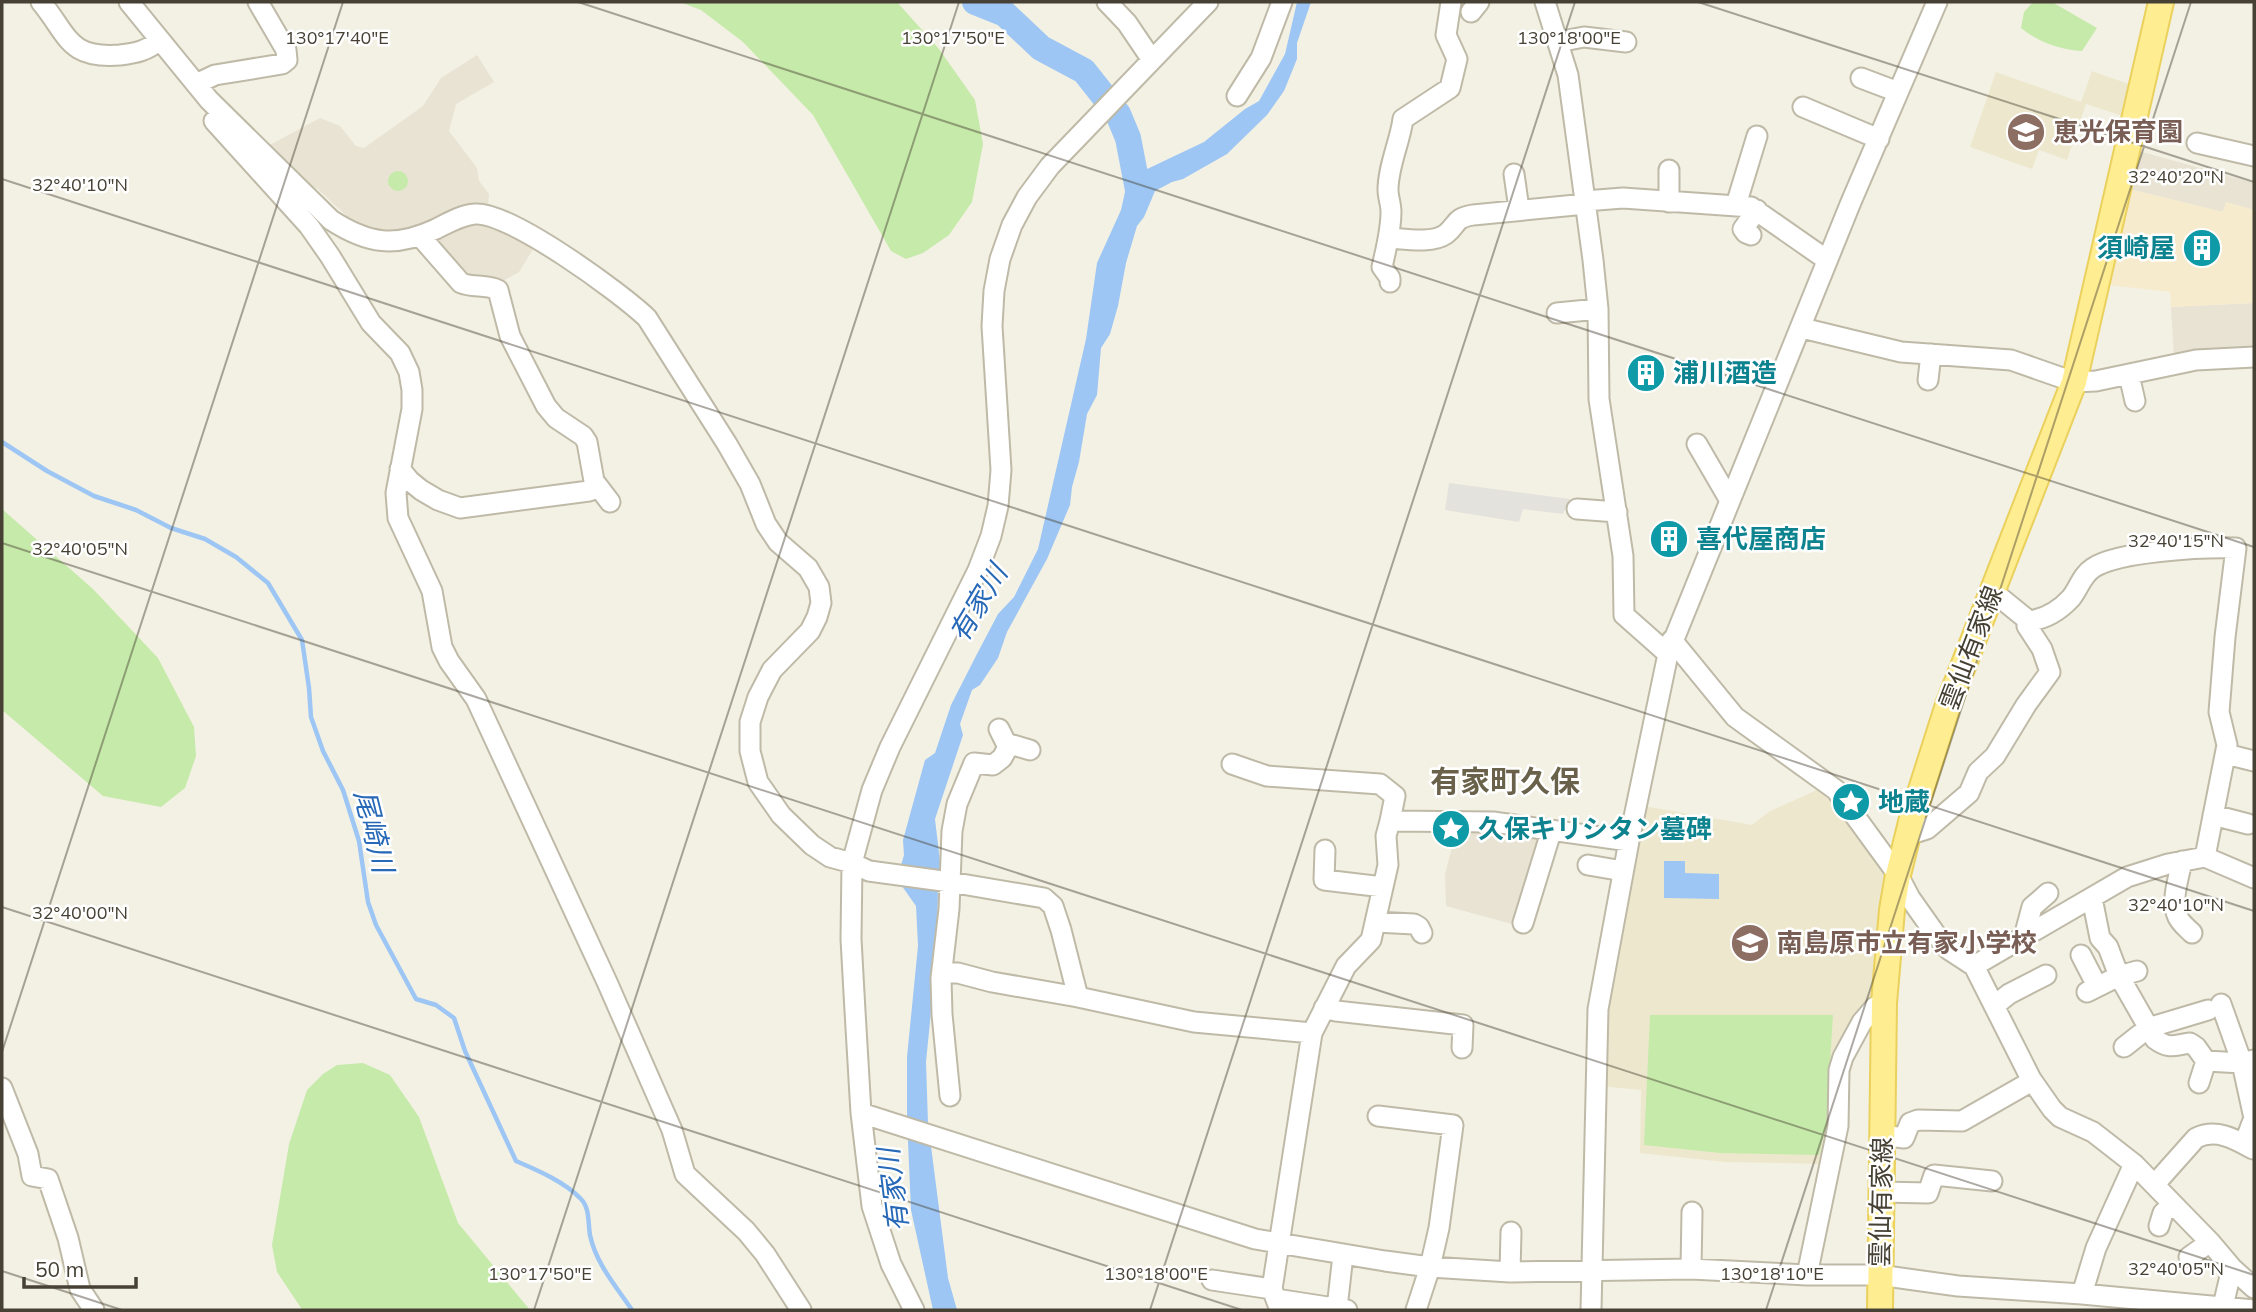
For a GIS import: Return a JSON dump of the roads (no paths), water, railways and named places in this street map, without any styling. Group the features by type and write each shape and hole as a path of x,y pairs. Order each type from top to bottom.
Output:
{"main road":[{"name":"雲仙有家線","path":"1880,1310 1884,1003 1892,910 1898,875 1948,705 2074,382 2161,2"}],"street":[{"path":"41,2 69,43 84,53 101,56 137,53 149,49 160,40"},
{"path":"129,2 209,100 331,219 351,233 384,242 403,241 462,216 477,213 503,219 630,301 647,318 744,474 766,524 778,542 808,568 819,587 821,603 810,631 772,670 758,697 750,722 750,751 758,782 781,815 812,845 830,857 869,871 1044,898 1053,906 1062,930 1078,996"},
{"path":"196,84 215,75 282,64 287,60 286,50 258,2"},
{"path":"1107,2 1127,23 1152,60"},
{"path":"914,1310 891,1264 872,1206 870,1116 851,939 852,863 872,790 978,570 991,536 998,506 1001,470 992,326 993,291 1000,259 1012,225 1027,197 1049,166 1208,2"},
{"path":"1237,96 1261,58 1282,2"},
{"path":"1390,282 1382,267 1389,238 1391,209 1388,191 1391,172 1401,138 1403,118 1450,88 1457,60 1446,35 1451,2"},
{"path":"1545,2 1568,75 1586,202 1598,310 1600,399 1623,556 1625,615 1670,647 1735,717 1836,790 1898,875 1910,898 1934,932 1948,949 1974,966 2031,1079 2052,1109 2060,1117 2093,1132 2134,1164 2254,1288"},
{"path":"1551,21 1558,8 1556,2"},
{"path":"1591,1310 1598,1009 1623,871 1670,647 1802,328 1827,260 1937,2"},
{"path":"1558,42 1584,37 1626,42"},
{"path":"1861,78 1898,92"},
{"path":"209,100 209,114 214,122 309,226 371,323 400,353 409,372 412,409 396,494 398,518 432,591 442,647 476,699 607,982 672,1130 685,1174 746,1231 765,1254 801,1310"},
{"path":"1803,107 1879,139"},
{"path":"1736,205 1757,136"},
{"path":"2197,143 2254,156"},
{"path":"1669,170 1670,202"},
{"path":"1514,174 1519,209"},
{"path":"1389,238 1428,239 1443,236 1461,217 1623,198 1751,207 1827,260"},
{"path":"1751,234 1743,229 1757,210"},
{"path":"400,469 421,490 460,508 589,491 604,495 594,481 587,442 583,436 545,407 510,336 498,290 461,283 420,236"},
{"path":"1557,313 1598,310"},
{"path":"1802,328 1902,352 2011,360 2074,382 2096,381 2196,360 2254,357"},
{"path":"1928,380 1931,354"},
{"path":"2129,375 2135,401"},
{"path":"1696,444 1729,499"},
{"path":"1577,509 1617,512"},
{"path":"1992,591 2029,621 2041,620 2071,597 2086,573 2106,561 2165,551 2236,548 2219,712 2226,739 2226,754 2205,857"},
{"path":"1908,835 1927,829 1969,793 1978,772 1995,756 2050,672 2042,649 2027,626 2029,621"},
{"path":"999,729 1008,747"},
{"path":"950,1096 942,1014 947,881 957,804 974,763 993,765 1002,758 1008,747 1013,745 1030,750"},
{"path":"2226,754 2254,761"},
{"path":"1232,764 1267,776 1380,784 1395,796 1386,836 1388,865 1371,940 1346,966 1312,1033 1278,1244 1276,1300"},
{"path":"2213,815 2248,824"},
{"path":"1390,821 1493,822 1629,841"},
{"path":"1522,923 1551,832"},
{"path":"1325,850 1324,880 1383,887"},
{"path":"1974,966 2127,877 2205,857 2254,878"},
{"path":"2182,861 2176,908 2180,920 2192,933"},
{"path":"1588,865 1623,871"},
{"path":"2024,937 2032,907 2048,893"},
{"path":"2092,898 2100,938 2128,973 2151,1034 2165,1046 2190,1044 2196,1047 2206,1061"},
{"path":"1375,922 1414,924 1422,933"},
{"path":"2108,947 2082,958 2092,989 2128,973"},
{"path":"943,973 958,973 992,982 1078,996 1194,1022 1312,1033"},
{"path":"1994,1006 2009,994 2046,975"},
{"path":"1807,1275 1838,1126 1838,1083 1843,1057 1862,1022 1875,1007 1884,1003"},
{"path":"1324,1008 1463,1025 1462,1048"},
{"path":"2124,1047 2151,1034 2218,1010 2248,1062 2254,1118 2249,1147 2227,1134 2204,1134 2196,1138 2155,1184"},
{"path":"2206,1061 2248,1062"},
{"path":"2199,1083 2206,1061"},
{"path":"1882,1135 1904,1138 1910,1123 1918,1120 1962,1121 2031,1079"},
{"path":"2,1088 28,1154 32,1176 48,1179 68,1238 80,1289 94,1310"},
{"path":"870,1116 1255,1239 1343,1255 1430,1267 1510,1272 1691,1269 1807,1275 1880,1275 2076,1299 2254,1310"},
{"path":"1378,1116 1453,1125 1439,1228 1416,1310"},
{"path":"2076,1299 2134,1164"},
{"path":"1881,1192 1928,1193 1934,1175 1992,1181"},
{"path":"2159,1226 2163,1213 2173,1203"},
{"path":"1691,1269 1692,1212"},
{"path":"1510,1272 1511,1233"},
{"path":"2189,1257 2210,1242"},
{"path":"1212,1280 1276,1300 1342,1309 1343,1255"},
{"path":"2220,1308 2232,1268"}],"water":[{"path":"1297,2 1311,2 1297,43 1297,59 1284,91 1267,115 1227,154 1183,179 1155,191 1144,217 1137,226 1110,334 1101,348 1097,395 1087,414 1070,505 1047,559 1007,632 998,658 980,685 972,690 960,724 963,735 935,819 941,870 938,885 937,952 926,1062 928,1123 948,1278 957,1310 933,1310 911,1210 907,1119 907,1057 918,946 916,906 897,879 904,855 903,840 925,760 935,753 951,705 998,614 1014,597 1038,549 1086,339 1097,263 1121,210 1125,192 1145,170 1204,142 1259,101 1285,54"},
{"path":"1664,861 1685,861 1685,873 1719,874 1719,899 1664,898"}],"waterway":[{"path":"975,2 1005,14 1041,48 1084,71 1118,114 1128,138 1139,195"},
{"name":"尾崎川","path":"2,442 47,471 94,496 136,510 171,528 205,539 236,557 268,583 302,640 311,717 323,751 343,790 359,841 368,902 376,925 416,999 436,1005 454,1018 465,1051 516,1161 559,1182 584,1203 597,1256 632,1310"}],"place":[{"name":"恵光保育園","path":"2026,132"},
{"name":"須崎屋","path":"2202,248"},
{"name":"浦川酒造","path":"1646,373"},
{"name":"喜代屋商店","path":"1669,539"},
{"name":"地蔵","path":"1851,802"},
{"name":"久保キリシタン墓碑","path":"1451,829"},
{"name":"南島原市立有家小学校","path":"1750,943"}],"district":[{"name":"有家町久保","path":"1505,782"}],"water label":[{"name":"有家川","path":"978,603"},
{"name":"有家川","path":"893,1190"}]}
